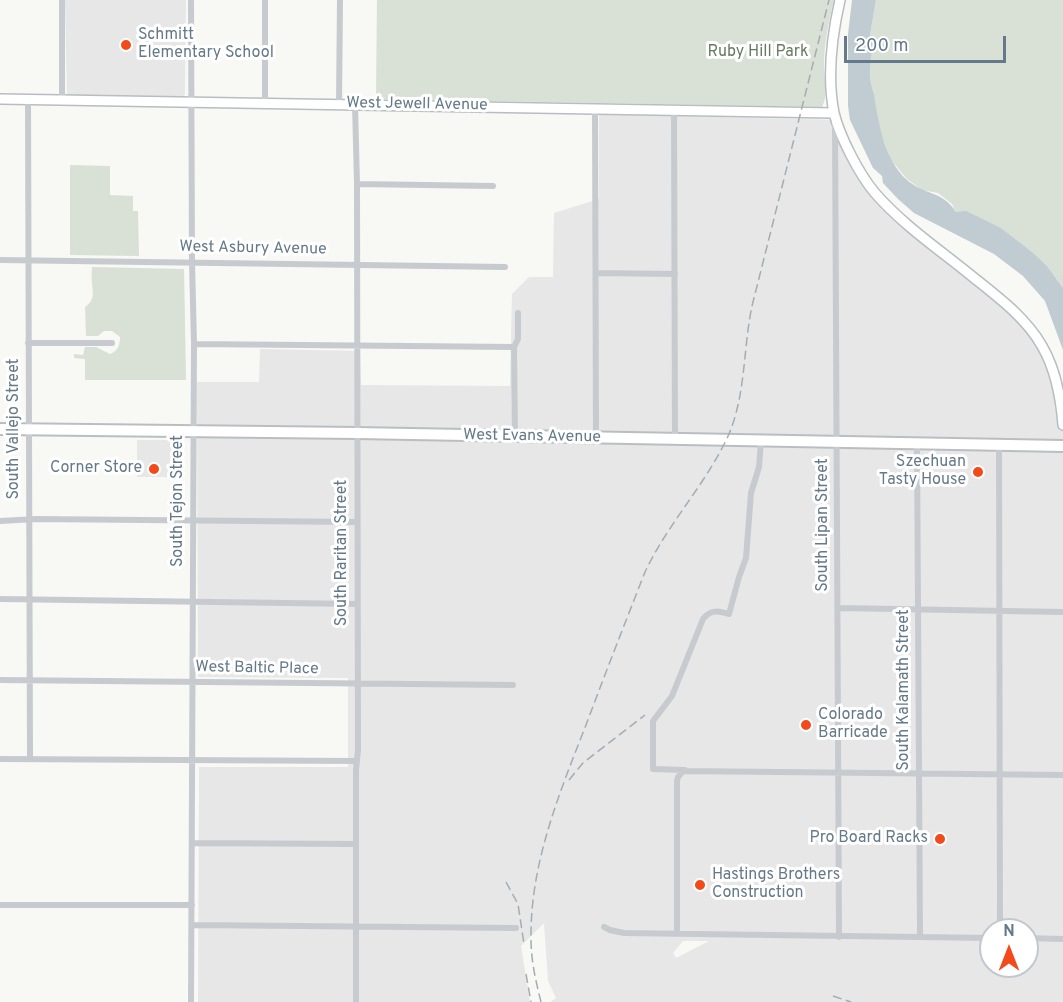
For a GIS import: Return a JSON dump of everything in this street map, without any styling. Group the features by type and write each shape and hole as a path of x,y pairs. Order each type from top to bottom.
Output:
{"main road":[{"name":"West Evans Avenue","path":"0,429 1063,446"}],"street":[{"path":"62,0 62,100"},
{"name":"South Tejon Street","path":"191,0 194,344 192,1002"},
{"path":"265,0 265,103"},
{"path":"339,104 340,0"},
{"path":"840,0 831,58 834,113 852,156 873,191 893,211 999,298 1031,330 1042,346 1053,371 1063,424"},
{"name":"West Jewell Avenue","path":"0,99 834,113"},
{"name":"South Vallejo Street","path":"28,99 30,759"},
{"name":"South Raritan Street","path":"355,104 358,684 356,1002"},
{"path":"595,109 596,439"},
{"path":"675,110 675,440"},
{"name":"South Lipan Street","path":"834,113 839,937"},
{"path":"357,184 493,186"},
{"name":"West Asbury Avenue","path":"0,260 505,267"},
{"path":"597,273 675,274"},
{"path":"515,437 514,347 518,339 518,313"},
{"path":"28,342 112,343"},
{"path":"194,344 514,347"},
{"path":"761,441 759,467 751,493 746,558 729,614 715,611 703,618 672,696 653,721 652,769 1063,775"},
{"name":"South Kalamath Street","path":"917,443 920,937"},
{"path":"999,445 1000,918"},
{"path":"0,521 357,522"},
{"path":"0,599 357,604"},
{"path":"838,608 1063,612"},
{"name":"West Baltic Place","path":"0,680 513,685"},
{"path":"0,759 357,761"},
{"path":"677,934 677,781 679,774 686,770"},
{"path":"192,843 356,844"},
{"path":"0,905 192,905"},
{"path":"192,926 516,928"},
{"path":"604,927 616,932 677,934 979,938"},
{"path":"1039,938 1063,939"}],"shaded area":[{"name":"Schmitt Elementary School","path":"65,0 186,0 185,94 183,97 67,95"},
{"path":"852,0 876,0 870,35 874,41 870,75 884,141 899,172 913,185 945,200 956,212 966,211 1001,228 1047,266 1063,288 1063,350 1045,301 1023,276 994,254 914,213 883,183 882,176 873,168 850,120 848,106 848,34"},
{"path":"599,114 842,120 855,156 878,189 898,211 1007,299 1046,350 1063,414 1063,1002 550,1002 556,998 548,981 544,923 521,946 530,1002 198,1002 199,767 348,767 348,678 198,677 197,382 259,382 260,349 360,351 361,385 510,386 512,294 529,277 553,277 554,213 599,199","holes":["683,941 709,941 676,958 673,953"]},
{"path":"137,440 181,440 183,443 183,477 137,477"}],"green space":[{"name":"Ruby Hill Park","path":"377,0 834,0 825,49 824,102 822,107 376,99"},
{"path":"876,0 1063,0 1063,288 1047,266 1001,228 956,212 952,204 938,193 922,190 907,179 891,160 879,129 869,70 870,35"},
{"path":"70,165 110,166 110,195 133,196 133,211 138,211 139,256 70,255"},
{"path":"92,267 184,269 186,380 85,380 85,359 74,358 74,354 83,355 85,347 96,347 110,354 117,349 120,340 120,337 112,331 104,331 98,336 86,336 85,307 93,296"}],"railway":[{"path":"541,1002 532,955 532,911 535,884 548,830 556,803 645,572 654,554 710,469 729,434 741,387 752,306 829,0"},
{"path":"569,780 583,763 645,715"},
{"path":"506,882 518,904 524,944"},
{"path":"526,974 531,1002"},
{"path":"833,996 851,1002"}],"place":[{"name":"Schmitt Elementary School","path":"126,45"},
{"name":"Corner Store","path":"154,469"},
{"name":"Szechuan Tasty House","path":"978,472"},
{"name":"Colorado Barricade","path":"806,725"},
{"name":"Pro Board Racks","path":"940,839"},
{"name":"Hastings Brothers Construction","path":"700,885"}]}
